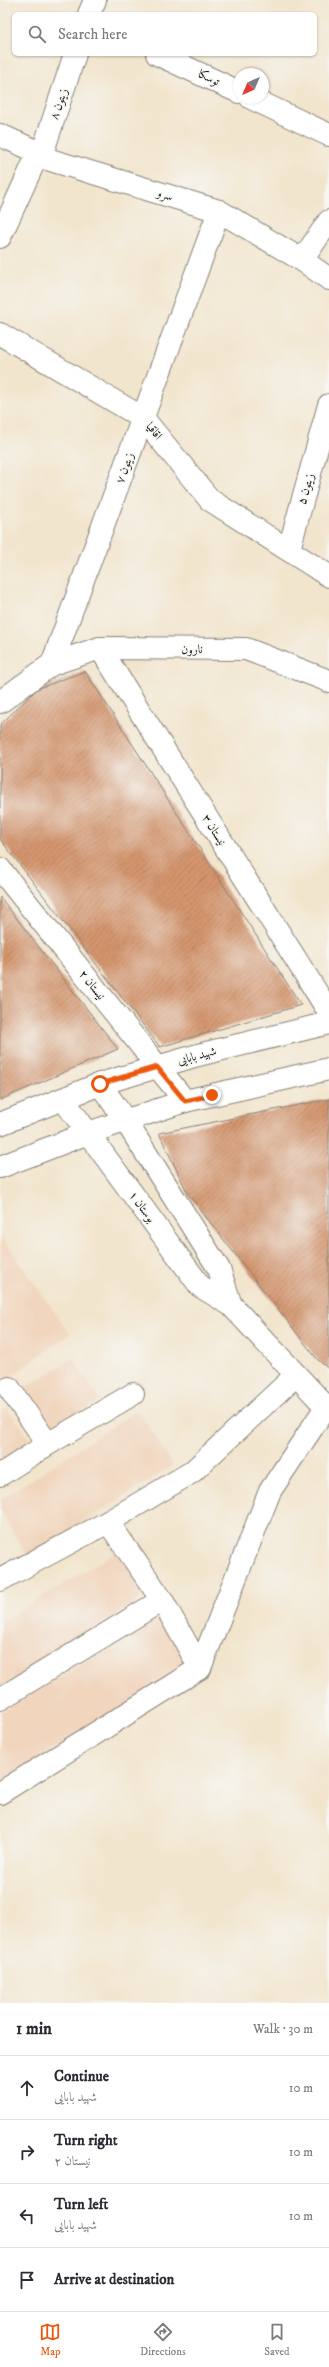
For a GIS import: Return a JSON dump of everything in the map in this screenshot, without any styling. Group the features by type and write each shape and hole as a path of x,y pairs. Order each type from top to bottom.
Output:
{"street":[{"path":"90,12 95,0"},
{"name":"زیتون ۸","path":"40,155 74,56"},
{"name":"توسکا","path":"161,56 233,89"},
{"path":"264,104 329,135"},
{"name":"سرو","path":"0,135 40,155 219,211 302,260 329,279"},
{"path":"0,237 40,155"},
{"name":"زیتون ۷","path":"52,664 219,211"},
{"path":"302,260 329,221"},
{"name":"اقاقیا","path":"0,334 143,418 210,500 289,549 329,576"},
{"name":"زیتون ۵","path":"289,549 329,405"},
{"name":"نارون","path":"52,664 100,648 246,649 329,681"},
{"name":"نیستان ۳","path":"100,648 329,1012"},
{"path":"0,702 52,664"},
{"name":"نیستان ۲","path":"0,869 185,1101"},
{"name":"شهید بابایی","path":"0,1124 100,1084 157,1067 329,1023"},
{"path":"0,1167 88,1133 185,1101 329,1069"},
{"name":"بوستان ۱","path":"100,1084 125,1120 219,1270 231,1305"},
{"name":"بوستان ۱","path":"63,1099 200,1286 231,1305 327,1408"},
{"path":"2,1574 108,1522 192,1472 296,1375"},
{"path":"9,1388 48,1444"},
{"path":"0,1475 48,1444 133,1394"},
{"path":"0,1793 200,1668 270,1491 327,1408"},
{"path":"108,1522 162,1600 200,1668"},
{"path":"0,1699 162,1600"}],"shaded area":[{"path":"0,1235 70,1334 0,1384"},
{"path":"73,1358 100,1400 50,1431 25,1388"},
{"path":"7,1408 33,1444 0,1464 0,1413"},
{"path":"138,1410 173,1465 28,1557 0,1510 0,1500"},
{"path":"117,1552 147,1595 0,1687 0,1622"},
{"path":"161,1616 189,1668 0,1781 0,1713"}],"building":[{"path":"85,671 301,1005 160,1047 0,839 0,725 37,689"},
{"path":"0,897 118,1049 0,1100"},
{"path":"329,1099 329,1369 317,1359 188,1194 159,1133"}],"route":[{"path":"100,1084 157,1067 185,1101 212,1095"}]}
